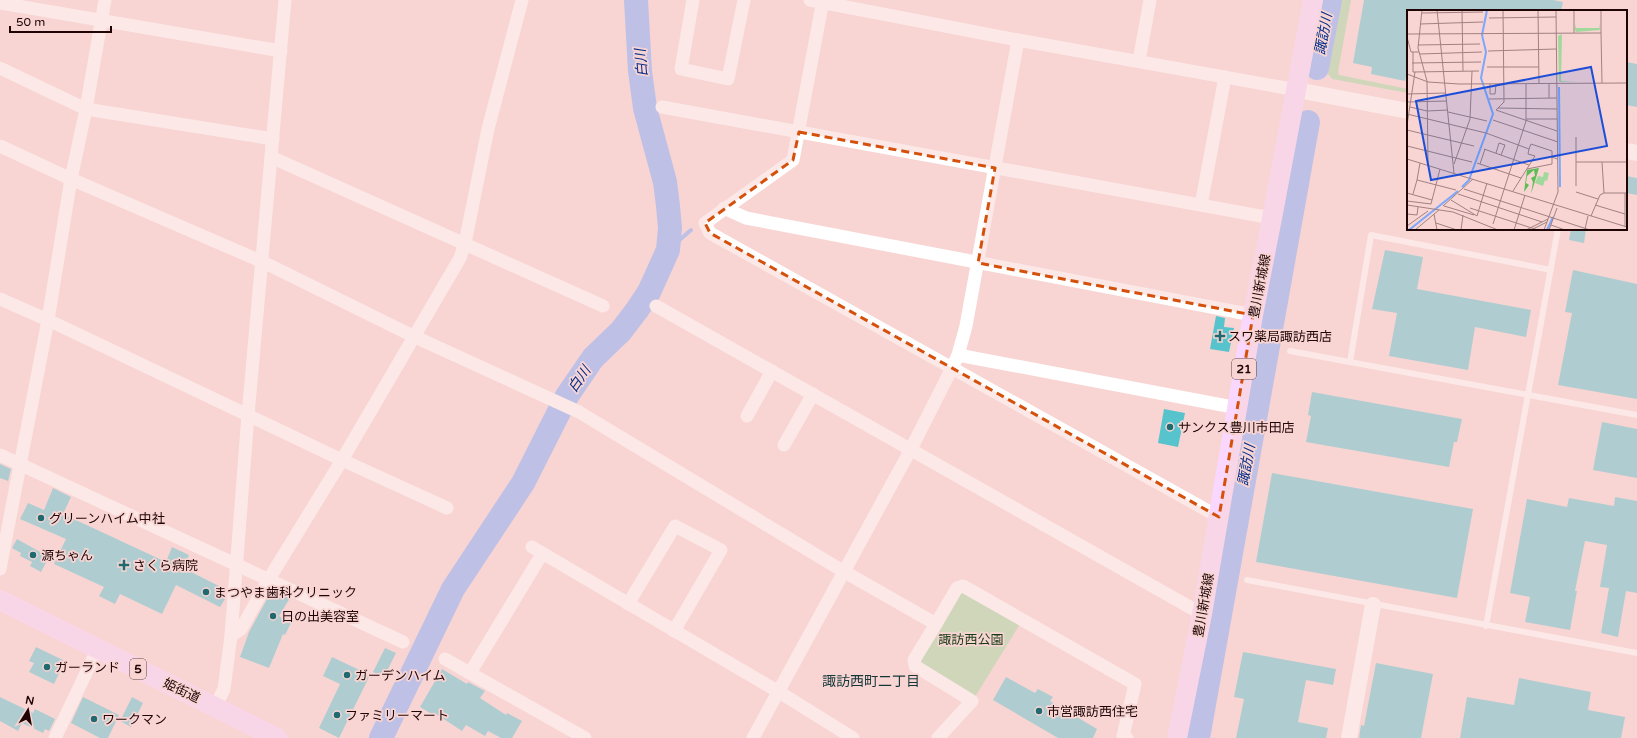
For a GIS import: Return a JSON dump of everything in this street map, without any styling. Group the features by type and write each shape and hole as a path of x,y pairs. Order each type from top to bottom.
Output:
{"main road":[{"name":"豊川新城線","path":"1177,738 1202,614 1253,315 1313,0"},
{"name":"姫街道","path":"0,600 277,738"}],"street":[{"path":"0,569 48,320 71,179 86,109 106,0"},
{"path":"216,707 224,689 231,636 248,415 263,262 285,0"},
{"path":"231,636 241,629 269,579 342,460 413,336 460,258 488,129 522,0"},
{"path":"693,0 681,69 728,79 744,0"},
{"path":"810,0 823,1 1018,40 1407,110"},
{"path":"1139,62 1150,0"},
{"path":"823,1 794,160 724,208 705,223 710,233 1219,517"},
{"path":"0,3 281,51"},
{"path":"753,738 911,449 958,355 966,326 978,263 1018,40"},
{"path":"0,68 86,109 273,139"},
{"path":"1201,205 1225,77"},
{"path":"662,107 1272,218"},
{"path":"0,146 71,179 263,262 413,336 575,410 843,571 936,624"},
{"path":"1627,151 1637,153"},
{"path":"271,157 603,306"},
{"path":"724,208 746,218 1253,315"},
{"path":"0,299 48,320 342,460 447,508"},
{"path":"656,306 1202,614"},
{"path":"958,355 1238,408"},
{"path":"747,416 772,371"},
{"path":"784,445 813,394"},
{"path":"0,455 403,642"},
{"path":"628,604 675,526 721,550 674,631"},
{"path":"470,673 537,551 779,692 853,738"},
{"path":"938,738 972,701 915,666 914,660 957,588 962,586 1135,684 1124,737"},
{"path":"1349,738 1373,605"},
{"path":"55,738 98,648"},
{"path":"445,659 585,738"}],"lane":[{"path":"1486,626 1558,230"},
{"path":"1350,362 1371,235 1551,270"},
{"path":"1290,351 1637,415"},
{"path":"1247,580 1373,605 1637,653"}],"highlighted area":[{"path":"799,132 995,168 978,263 1253,315 1219,517 710,233 705,223 793,160"}],"green space":[{"path":"1334,0 1351,0 1338,72 1339,75 1407,89 1407,93 1332,79 1322,66"},
{"name":"諏訪西公園","path":"966,592 1020,624 975,697 922,665 921,657 958,593"}],"building":[{"path":"1364,0 1553,0 1563,2 1561,10 1407,10 1407,73 1405,81 1371,74 1372,67 1353,63"},
{"path":"1627,62 1637,64 1637,107 1627,105"},
{"path":"1627,176 1637,178 1637,195 1627,193"},
{"path":"1571,230 1586,230 1584,243 1569,240"},
{"path":"1385,250 1423,257 1417,289 1531,310 1526,337 1475,327 1468,370 1389,356 1397,313 1372,309"},
{"path":"1573,270 1637,284 1637,399 1558,385 1572,313 1565,312"},
{"path":"1216,316 1225,318 1224,327 1234,328 1229,352 1210,349"},
{"path":"1312,392 1462,419 1457,442 1454,442 1449,467 1306,442 1311,416 1308,415"},
{"path":"1164,409 1185,413 1178,447 1158,443"},
{"path":"1602,422 1637,429 1637,478 1593,470"},
{"path":"0,464 11,469 8,481 0,478"},
{"path":"1272,473 1473,509 1457,598 1256,562"},
{"name":"さくら病院","path":"53,488 71,497 63,514 166,562 172,547 189,555 183,568 225,589 222,593 225,594 223,598 225,599 220,607 176,585 162,614 120,594 115,604 99,596 104,587 54,564 66,539 20,519 28,503 44,510"},
{"path":"1615,497 1637,501 1637,593 1626,591 1618,637 1601,633 1609,588 1600,587 1607,545 1585,541 1575,591 1577,591 1570,630 1525,622 1530,597 1510,593 1527,499 1567,507 1569,498 1614,506"},
{"name":"源ちゃん","path":"17,539 49,557 41,572 30,566 32,562 20,556 21,553 12,548"},
{"path":"272,590 290,598 279,616 291,623 285,635 283,634 269,668 240,657 249,632"},
{"name":"ガーランド","path":"36,647 65,661 54,684 29,672 34,663 29,661"},
{"path":"385,648 396,653 384,677 373,672"},
{"path":"1243,652 1336,669 1333,685 1306,680 1298,722 1328,728 1326,738 1236,738 1244,699 1234,697"},
{"path":"332,657 370,675 339,738 319,728 340,684 323,676"},
{"path":"1376,663 1433,674 1421,738 1359,738 1361,725 1364,726"},
{"path":"442,669 467,684 468,682 485,691 480,698 506,715 507,713 522,721 512,738 501,738 488,731 485,736 466,725 462,731 436,714 435,716 420,707"},
{"name":"市営諏訪西住宅","path":"1006,677 1035,693 1038,689 1053,697 1050,701 1097,729 1093,738 1058,738 993,700"},
{"path":"1519,678 1591,692 1588,710 1625,717 1621,738 1460,738 1467,697 1514,705"},
{"path":"0,697 33,713 35,709 55,719 49,731 45,729 43,733 22,723 18,731 0,721"},
{"name":"ワークマン","path":"83,697 119,715 108,738 100,738 71,723"},
{"path":"132,697 143,703 131,727 120,721"}],"waterway":[{"name":"白川","path":"381,738 453,589 523,483 567,396 593,358 621,331 637,310 649,292 668,250 670,228 665,182 645,108 640,71 636,0"},
{"name":"諏訪川","path":"1317,68 1330,0"},
{"name":"諏訪川","path":"1198,738 1308,122"},
{"path":"668,250 691,230"}],"place":[{"name":"スワ薬局諏訪西店","path":"1220,336"},
{"name":"サンクス豊川市田店","path":"1170,427"},
{"name":"グリーンハイム中社","path":"41,518"},
{"name":"源ちゃん","path":"33,555"},
{"name":"さくら病院","path":"124,565"},
{"name":"まつやま歯科クリニック","path":"206,592"},
{"name":"日の出美容室","path":"273,616"},
{"name":"ガーランド","path":"47,667"},
{"name":"ガーデンハイム","path":"347,675"},
{"name":"市営諏訪西住宅","path":"1039,711"},
{"name":"ファミリーマート","path":"337,715"},
{"name":"ワークマン","path":"94,719"}],"district":[{"name":"諏訪西町二丁目","path":"871,681"}]}
